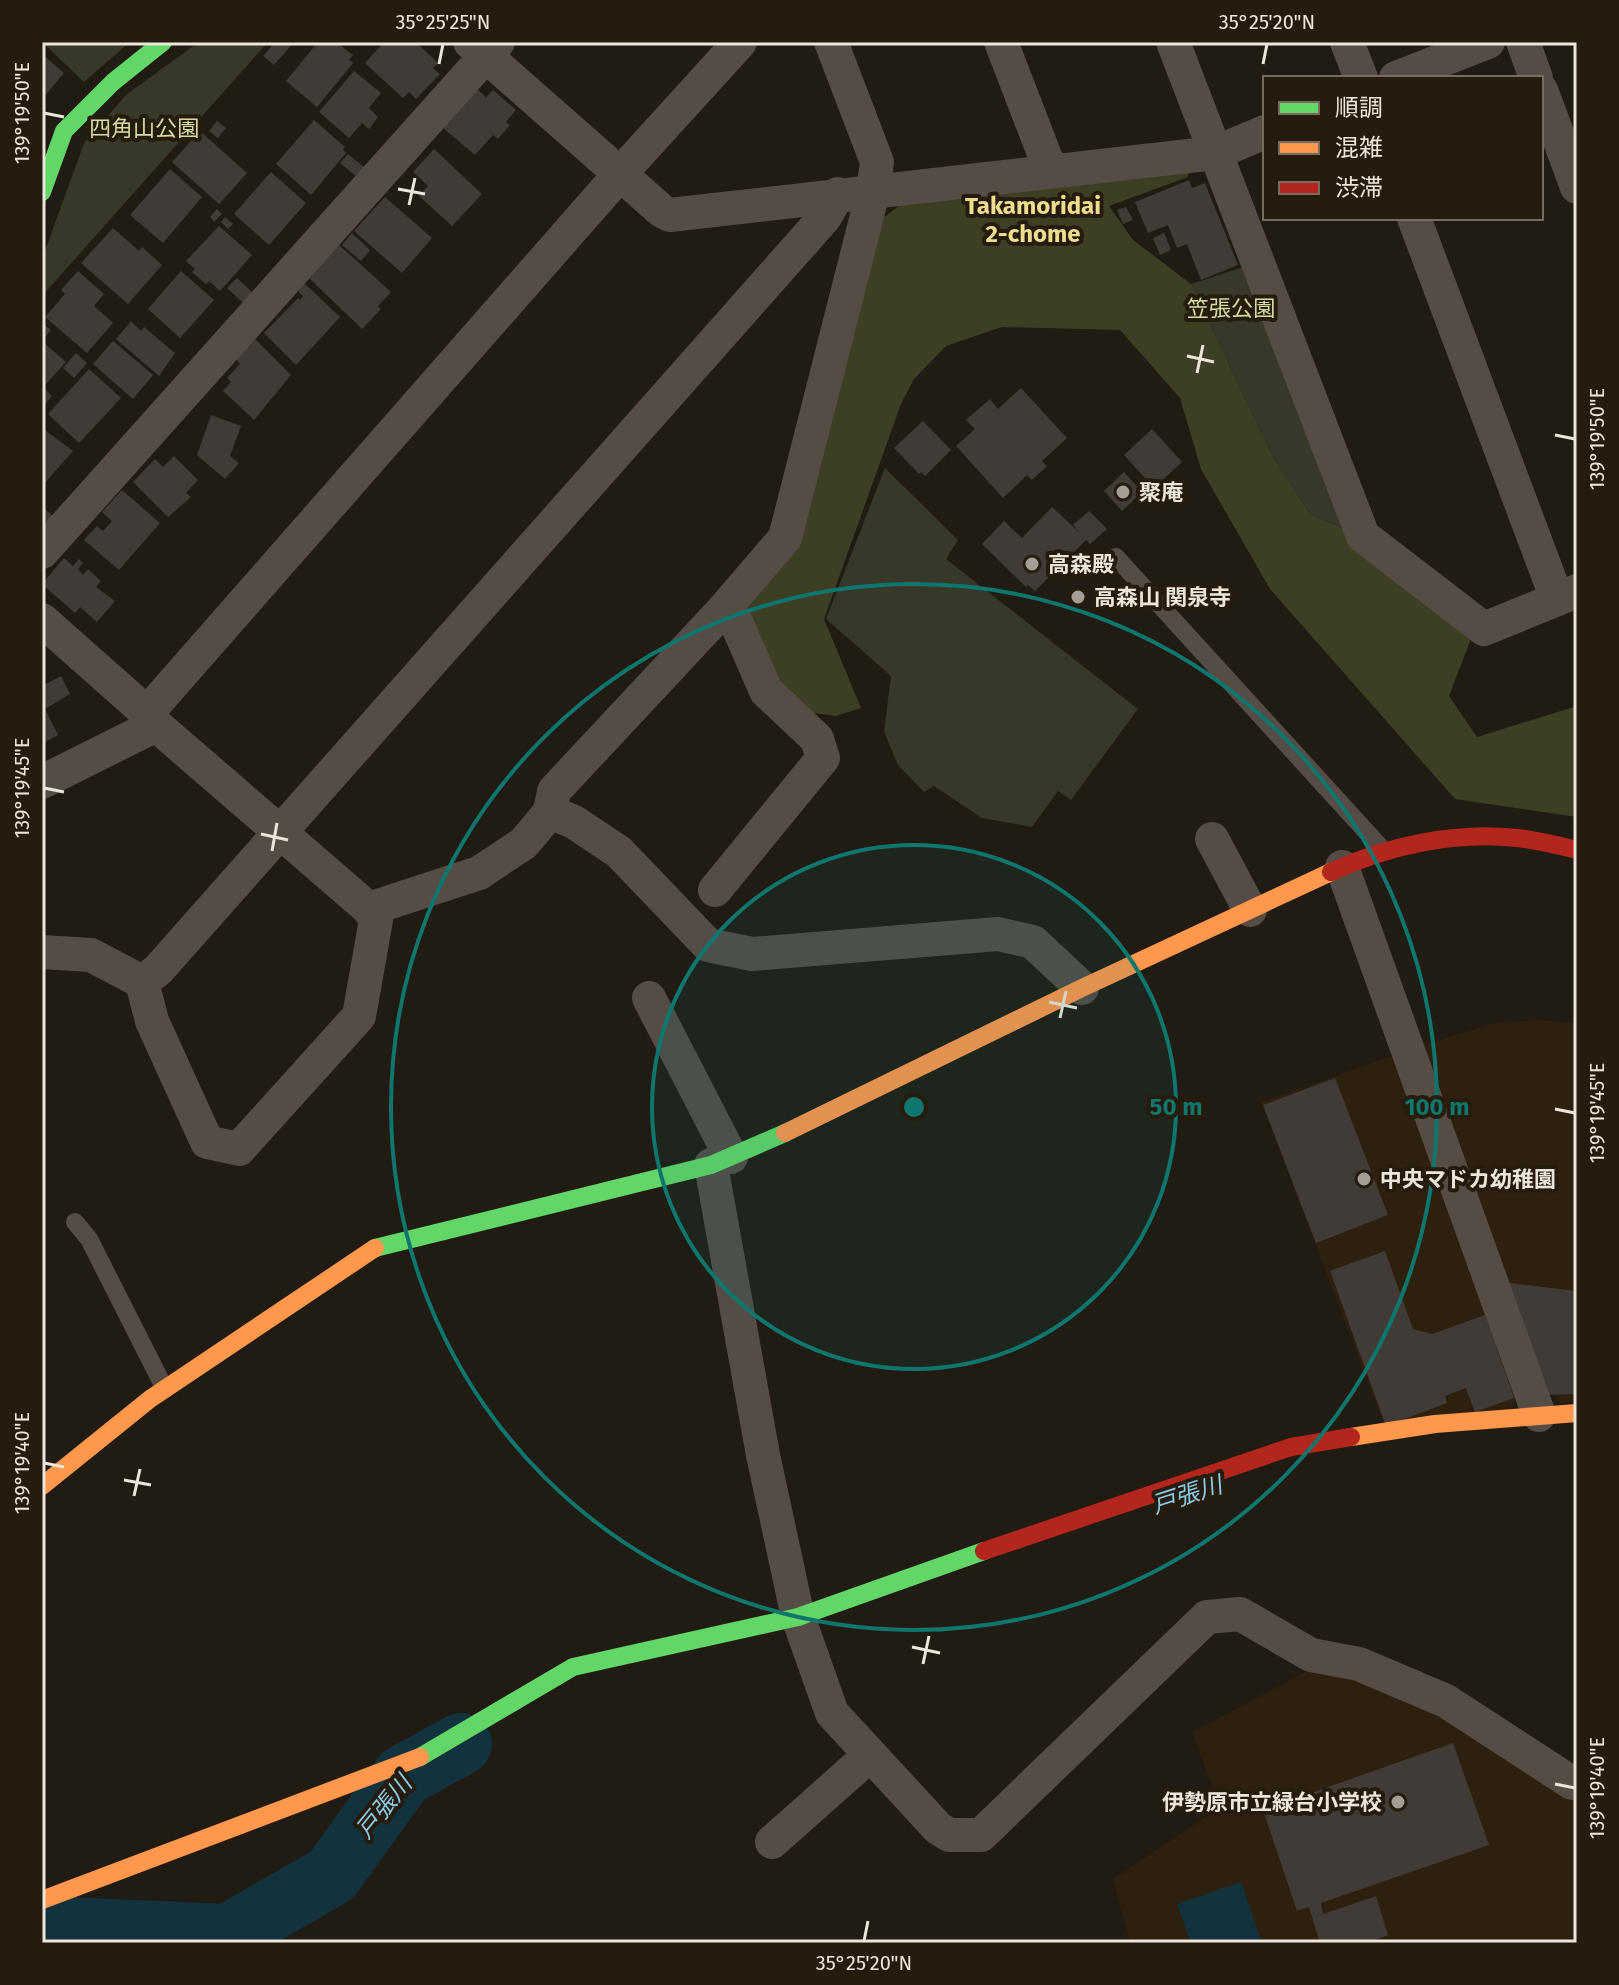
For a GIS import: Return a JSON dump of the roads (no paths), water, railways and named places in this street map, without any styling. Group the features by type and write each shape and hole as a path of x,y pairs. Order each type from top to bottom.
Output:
{"street":[{"path":"42,192 64,131 113,82 163,42"},
{"path":"42,782 152,719 620,174 740,42"},
{"path":"369,909 479,873 524,843 550,812 554,791 724,609 785,538 873,192 877,162 831,42"},
{"path":"1001,42 1050,169"},
{"path":"1173,42 1363,536 1484,629 1567,595 1415,220"},
{"path":"1347,42 1360,76"},
{"path":"1401,76 1488,42"},
{"path":"1523,42 1535,76"},
{"path":"42,552 484,47 620,174 670,215 1050,169 1215,153 1263,133"},
{"path":"1543,95 1577,187"},
{"path":"142,982 158,970 814,229 838,194"},
{"path":"715,890 823,758 817,739 766,691 736,622 724,609"},
{"path":"42,620 369,909 376,920 359,1016 239,1149 207,1142 152,1021 142,982 91,955 42,952"},
{"path":"550,812 574,822 619,852 708,945 752,954 998,934 1033,942 1082,988"},
{"path":"42,1486 165,1389 376,1248 721,1161 801,1126 1082,988 1342,867 1384,851 1404,845 1463,837 1512,837 1577,850"},
{"path":"1212,839 1250,910"},
{"path":"1342,867 1539,1415"},
{"path":"649,998 721,1161 763,1455 798,1617 832,1713 938,1828 949,1835 981,1835 1207,1617 1240,1614 1311,1655 1359,1664 1446,1701 1572,1783 1577,1782"},
{"path":"42,1900 423,1756 573,1667 798,1617 1112,1506 1291,1447 1435,1424 1577,1413"},
{"path":"772,1842 870,1755"}],"lane":[{"path":"1116,557 1384,851"},
{"path":"75,1222 89,1239 165,1389"}],"water":[{"path":"1241,1882 1262,1943 1191,1943 1177,1904"}],"waterway":[{"name":"戸張川","path":"42,1927 228,1935 332,1875 403,1776 461,1744"}],"place":[{"name":"聚庵","path":"1123,492"},
{"name":"高森殿","path":"1032,564"},
{"name":"高森山 関泉寺","path":"1078,597"},
{"name":"中央マドカ幼稚園","path":"1364,1179"},
{"name":"伊勢原市立緑台小学校","path":"1398,1802"}],"district":[{"name":"Takamoridai 2-chome","path":"1033,220"}],"park label":[{"name":"四角山公園","path":"144,128"},
{"name":"笠張公園","path":"1231,308"}]}
